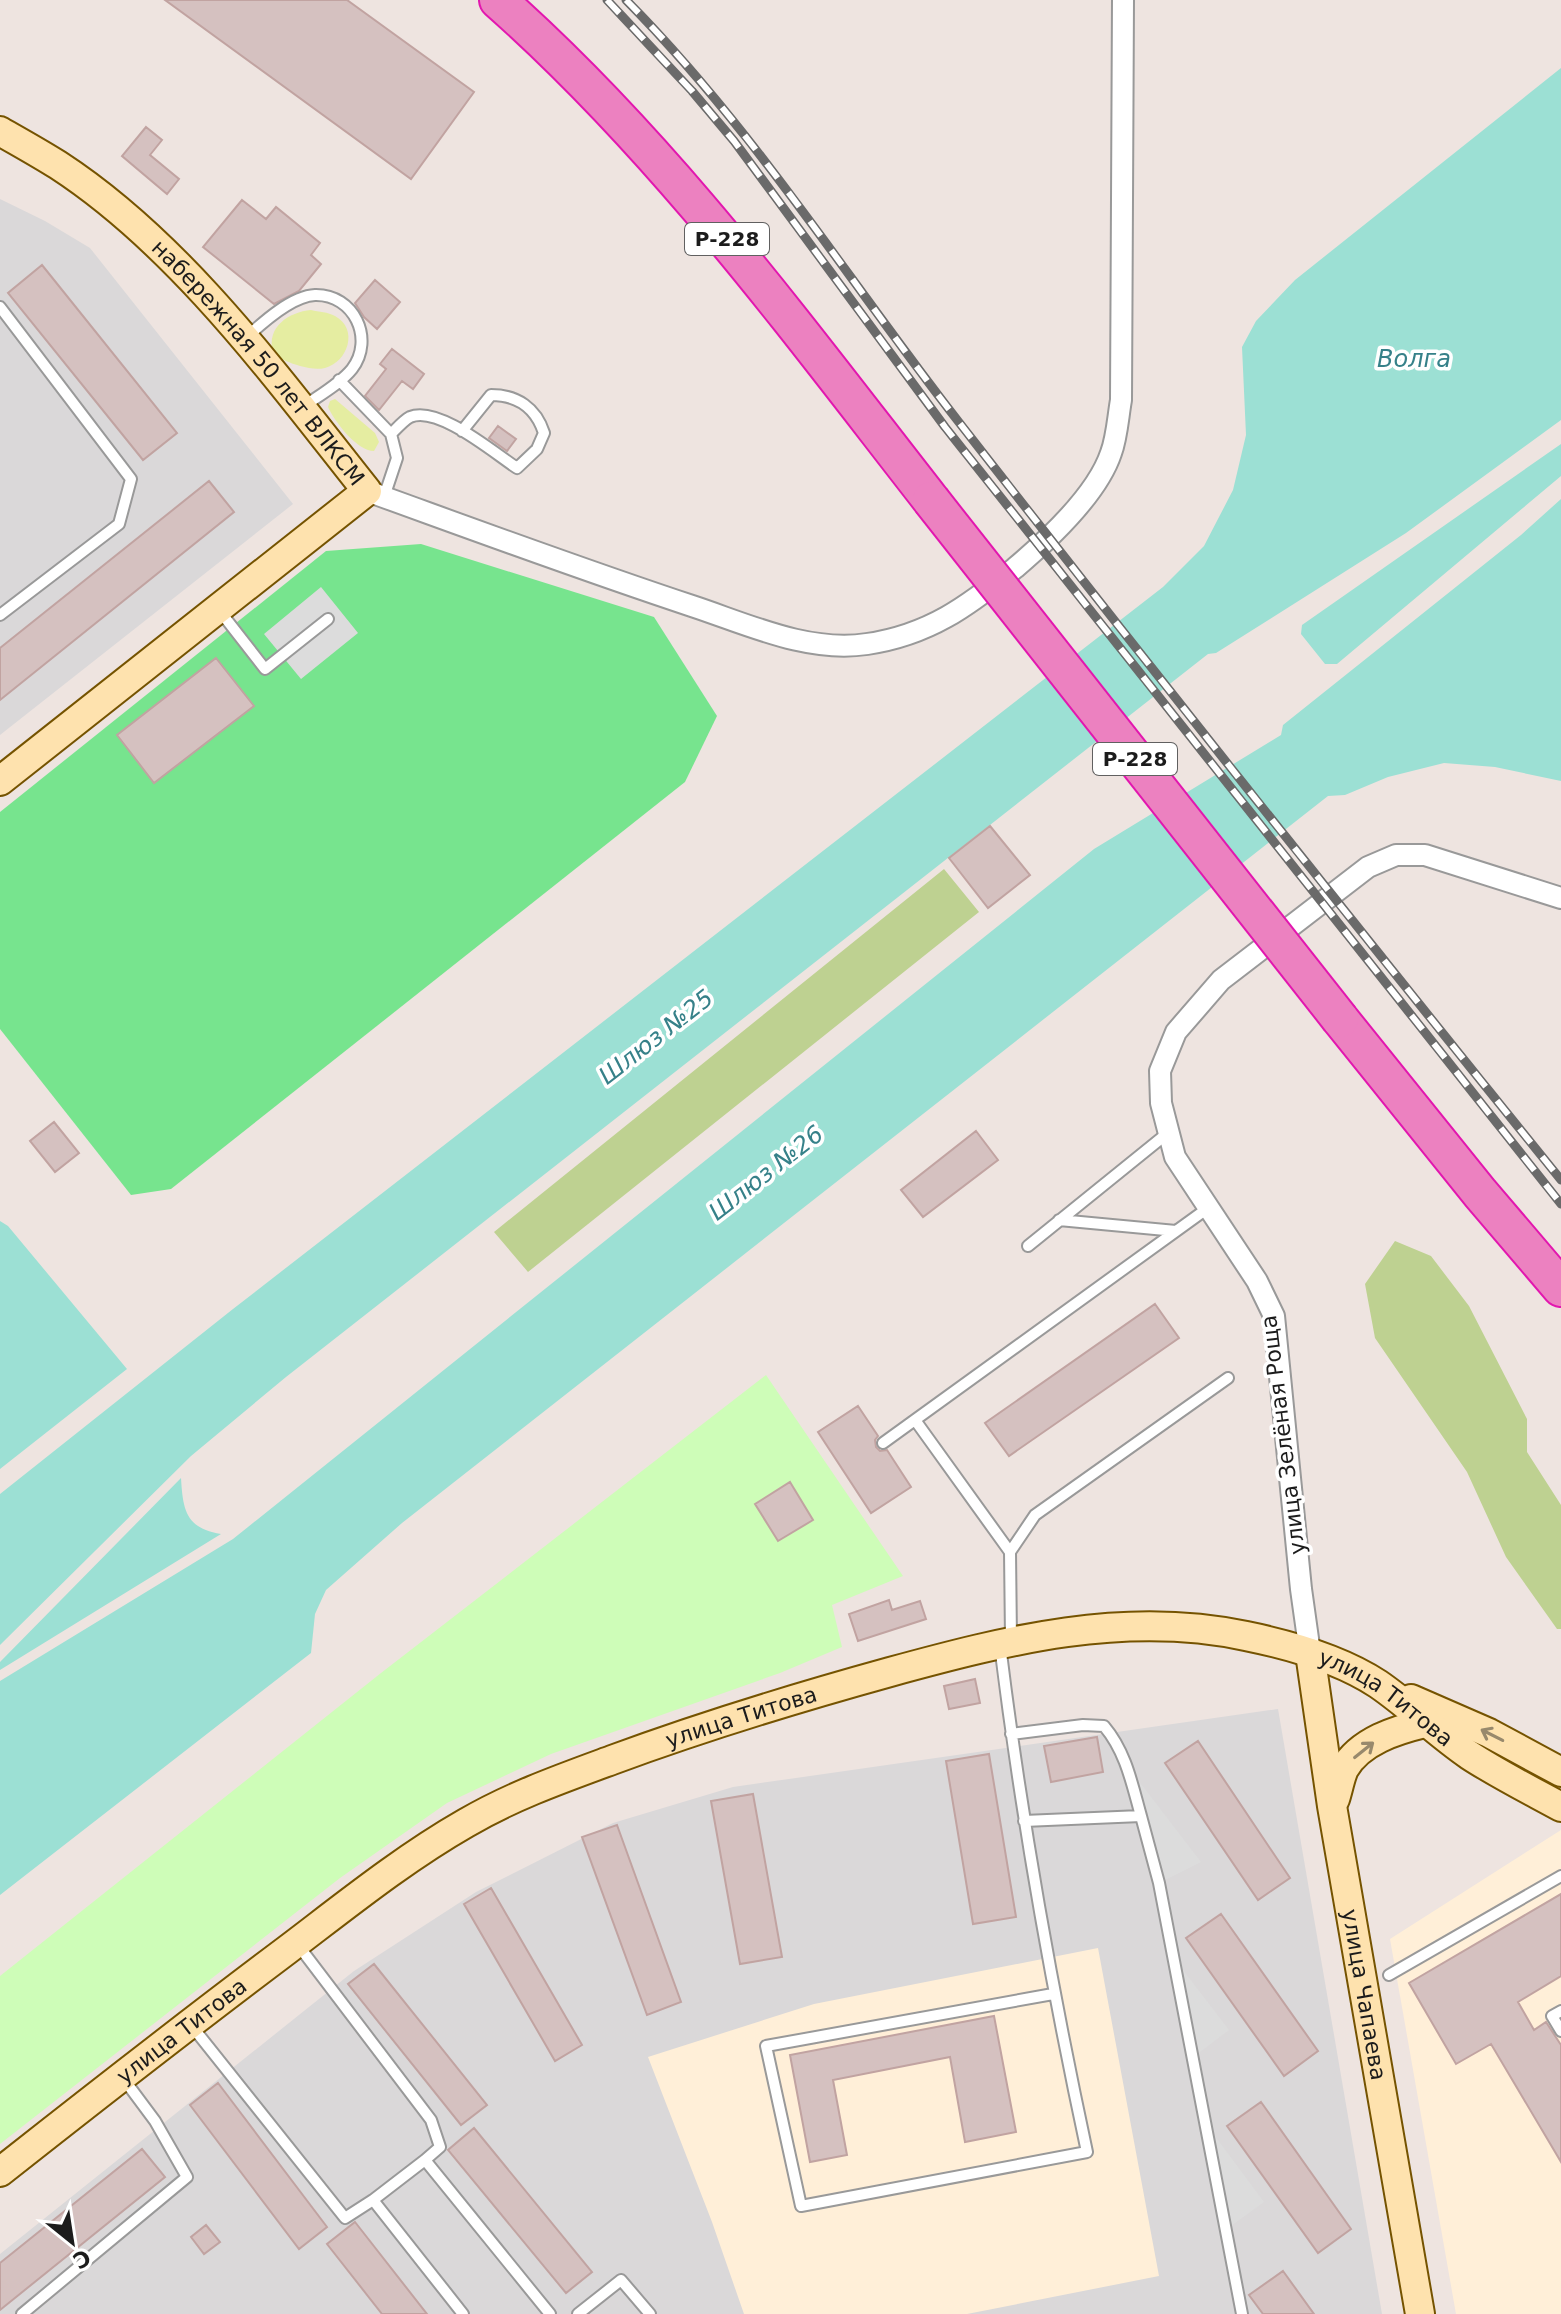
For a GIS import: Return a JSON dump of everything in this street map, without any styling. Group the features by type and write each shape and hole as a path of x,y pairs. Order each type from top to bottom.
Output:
{"highway":[{"name":"Р-228","path":"498,0 541,37 623,119 731,244 1340,1019 1561,1288"},
{"name":"Р-228","path":"1480,1193 1561,1312"}],"main road":[{"name":"набережная 50 лет ВЛКСМ","path":"0,131 59,166 110,204 173,260 245,339 376,494 218,609 0,781"},
{"name":"улица Титова","path":"0,2172 296,1943 417,1854 468,1822 538,1788 751,1711 1006,1642 1085,1628 1175,1626 1247,1636 1310,1653 1378,1684 1472,1757 1561,1807"},
{"path":"1310,1653 1332,1806"},
{"path":"1378,1684 1489,1733 1561,1772"},
{"name":"улица Чапаева","path":"1420,2314 1332,1806 1345,1768 1364,1747 1385,1735 1425,1723"}],"street":[{"path":"376,494 598,575 803,642 864,645 904,637 941,622 981,595 1044,543 1084,500 1111,455 1121,400 1123,0"},
{"name":"улица Зелёная Роща","path":"1310,1653 1274,1316 1257,1281 1175,1157 1161,1103 1160,1071 1176,1032 1221,980 1368,867 1396,855 1425,855 1561,898"}],"lane":[{"path":"245,339 273,313 311,295 332,297 351,310 362,329 362,351 351,371 301,408"},
{"path":"0,307 131,479 119,524 0,615"},
{"path":"339,380 391,434 397,458 376,494"},
{"path":"391,434 411,417 429,414 462,431 517,468 537,449 544,433 539,417 509,395 491,395 462,431"},
{"path":"218,609 265,669 328,619"},
{"path":"1028,1246 1169,1132"},
{"path":"883,1443 1208,1208"},
{"path":"1059,1220 1176,1231"},
{"path":"1053,1994 766,2046 801,2206 1087,2152 1053,1994 1011,1734 1006,1642 1010,1552 1035,1515 1228,1378"},
{"path":"915,1420 1010,1552"},
{"path":"1011,1734 1083,1725 1104,1726 1115,1739 1128,1767 1159,1883 1242,2314"},
{"path":"1024,1821 1141,1816"},
{"path":"1389,1975 1561,1876"},
{"path":"190,2024 345,2218 373,2200 440,2147 431,2120 296,1943"},
{"path":"1561,2011 1552,2016 1561,2031"},
{"path":"22,2314 187,2177 155,2121 121,2077"},
{"path":"425,2160 550,2314"},
{"path":"373,2200 463,2314"},
{"path":"578,2314 621,2280 650,2314"}],"shaded area":[{"path":"0,199 90,248 293,504 0,735"},
{"path":"321,587 358,633 301,679 264,634"},
{"path":"1278,1709 1382,2314 0,2314 0,2254 354,1971 476,1892 613,1823 733,1787"},
{"path":"1128,1767 1201,1862 1159,1883"},
{"path":"1561,1830 1561,2314 1456,2314 1390,1939"},
{"path":"1098,1948 1159,2276 967,2314 744,2314 648,2057 814,2004"},
{"path":"1173,1957 1229,2030 1192,2058"},
{"path":"1203,2120 1264,2202 1224,2231"}],"green space":[{"path":"311,310 335,316 347,329 345,352 333,365 325,368 296,365 273,352 273,335 281,322"},
{"path":"335,399 375,433 379,442 374,451 361,446 341,428 328,407 330,401"},
{"path":"421,544 654,617 717,716 685,782 171,1189 131,1195 0,1029 0,812 326,551"},
{"path":"944,869 979,912 528,1272 494,1232"},
{"path":"1395,1241 1431,1256 1469,1306 1527,1419 1527,1452 1561,1505 1561,1629 1557,1629 1506,1557 1467,1472 1375,1338 1365,1284"},
{"path":"766,1375 903,1576 832,1605 842,1647 780,1673 551,1754 447,1803 340,1878 0,2144 0,1976 381,1673"}],"water":[{"path":"1561,68 1561,420 1406,533 1216,653 1208,654 286,1377 191,1456 0,1645 0,1494 233,1309 1163,587 1204,546 1233,490 1246,435 1242,347 1256,321 1295,280"},
{"path":"1561,444 1561,476 1337,664 1325,664 1301,634 1302,625"},
{"name":"Шлюз №26","path":"1561,499 1561,781 1495,767 1444,763 1388,777 1345,795 1328,796 402,1523 326,1590 315,1614 311,1653 0,1895 0,1681 233,1539 1094,849 1281,735 1283,725 1521,535"},
{"path":"0,1221 8,1226 127,1369 0,1469"},
{"path":"181,1478 185,1509 193,1522 221,1534 0,1670 0,1662"}],"building":[{"path":"165,0 347,0 474,92 411,179"},
{"path":"146,127 162,140 150,155 179,179 167,194 122,156"},
{"path":"242,200 266,219 276,207 320,243 311,255 321,264 299,291 274,304 203,247"},
{"path":"42,265 177,433 143,460 8,293"},
{"path":"375,280 400,302 377,329 355,303"},
{"path":"392,349 424,374 413,389 402,381 379,410 365,396 386,369 380,364"},
{"path":"498,426 516,439 507,451 489,438"},
{"path":"209,481 234,512 0,700 0,648"},
{"path":"216,658 254,706 154,783 117,735"},
{"path":"990,826 1030,875 988,908 949,858"},
{"path":"54,1122 79,1153 55,1172 30,1141"},
{"path":"976,1131 998,1160 923,1217 901,1190"},
{"path":"1155,1304 1179,1338 1009,1456 985,1423"},
{"path":"858,1406 878,1436 876,1447 880,1451 887,1450 911,1487 871,1513 818,1432"},
{"path":"790,1482 813,1520 778,1541 755,1504"},
{"path":"889,1600 892,1610 920,1601 926,1619 858,1641 849,1614"},
{"path":"975,1679 980,1703 949,1709 944,1686"},
{"path":"1097,1737 1103,1772 1051,1782 1044,1746"},
{"path":"1198,1741 1290,1878 1258,1900 1165,1763"},
{"path":"989,1754 1016,1917 973,1924 946,1761"},
{"path":"753,1794 782,1957 740,1964 711,1801"},
{"path":"617,1825 681,2002 647,2015 582,1837"},
{"path":"491,1888 582,2045 555,2061 464,1904"},
{"path":"1561,1894 1561,1976 1518,2002 1534,2030 1546,2022 1561,2045 1561,2162 1491,2044 1456,2064 1409,1983"},
{"path":"1221,1914 1318,2051 1284,2076 1186,1938"},
{"path":"374,1964 487,2105 461,2125 348,1984"},
{"path":"994,2016 1016,2132 965,2142 950,2057 833,2080 847,2155 810,2162 790,2055"},
{"path":"218,2083 327,2227 299,2249 190,2105"},
{"path":"1261,2102 1351,2229 1318,2253 1227,2126"},
{"path":"474,2128 592,2272 566,2293 448,2150"},
{"path":"142,2149 165,2177 0,2310 0,2263"},
{"path":"355,2222 427,2314 382,2314 327,2244"},
{"path":"206,2225 220,2242 204,2254 191,2237"},
{"path":"1283,2271 1314,2314 1263,2314 1249,2295"}],"railway":[{"path":"607,0 734,141 945,427 1561,1204"},
{"path":"626,0 672,49 758,152 958,421 1561,1180"}],"water label":[{"name":"Волга","path":"1414,359"},
{"name":"Шлюз №25","path":"656,1037"}]}
